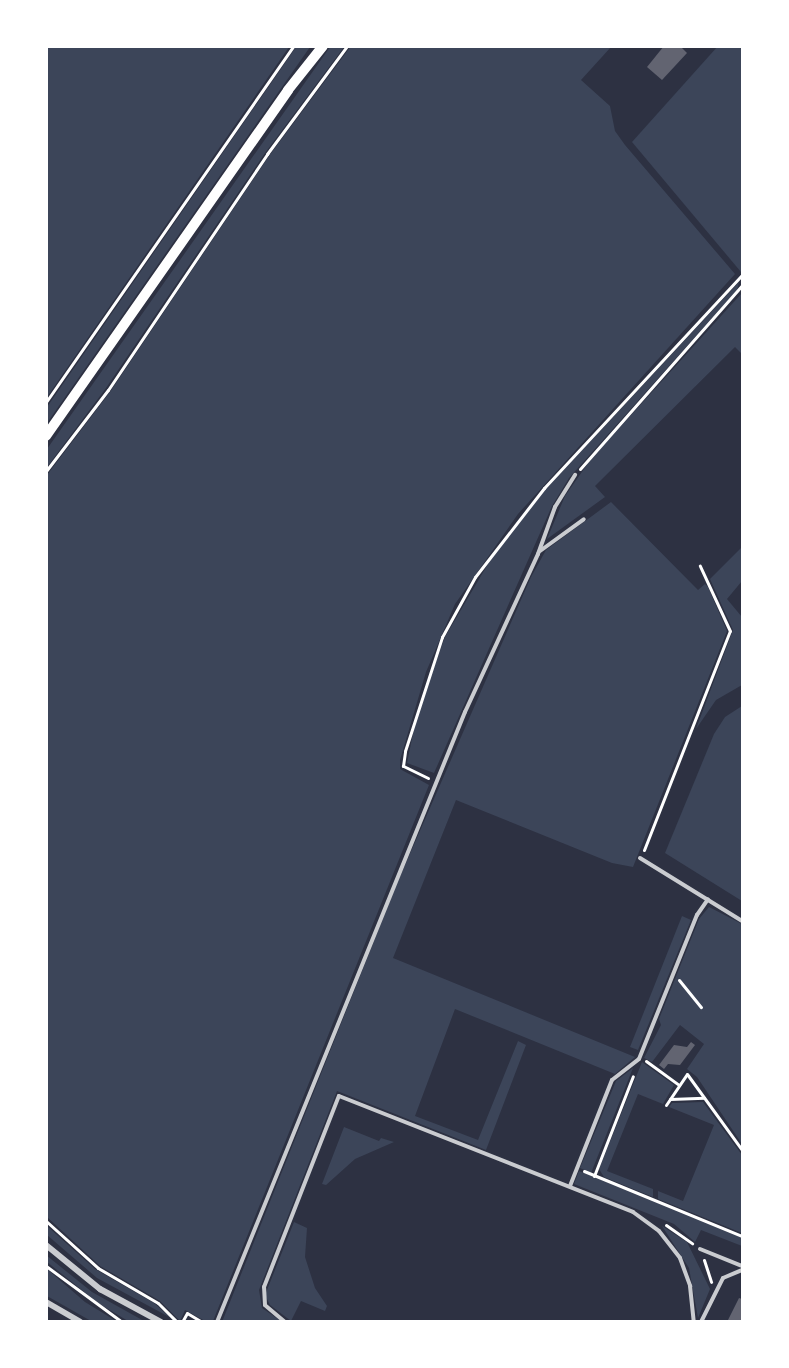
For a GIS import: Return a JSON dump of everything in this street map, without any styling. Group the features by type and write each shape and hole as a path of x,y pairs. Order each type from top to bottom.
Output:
{"main road":[{"path":"46,436 288,90 323,46"}],"street":[{"path":"46,1245 100,1289 161,1322"},
{"path":"46,1302 80,1322"}],"lane":[{"path":"217,1322 403,858 538,554 555,507 575,476"},
{"path":"538,554 584,519"},
{"path":"640,858 742,921"},
{"path":"570,1186 612,1080 639,1059 674,973 708,899"},
{"path":"285,1322 265,1305 264,1287 339,1096 633,1212 659,1231 685,1269 694,1322"},
{"path":"700,1249 742,1268"},
{"path":"701,1322 714,1290 723,1278 742,1268"}],"path":[{"path":"46,402 293,46"},
{"path":"46,471 108,390 267,154 347,46"},
{"path":"575,476 742,285"},
{"path":"640,858 730,631 700,566"},
{"path":"674,973 701,1007"},
{"path":"594,1176 639,1059 679,1085"},
{"path":"666,1106 687,1074 742,1150"},
{"path":"669,1099 704,1098"},
{"path":"576,1168 742,1236"},
{"path":"46,1221 98,1268 158,1303 177,1322"},
{"path":"700,1249 714,1290"},
{"path":"46,1266 122,1322"},
{"path":"182,1322 187,1312 202,1322"}],"shaded area":[{"path":"351,46 611,47 581,80 610,106 615,131 625,145 735,274 518,514 455,604 426,672 400,760 400,769 429,785 213,1321 205,1321 185,1310 180,1321 160,1301 100,1266 47,1217 47,475 110,392 269,156"},
{"path":"718,46 742,47 741,272 632,142"},
{"path":"46,47 289,47 47,397"},
{"path":"296,47 310,47 47,423 47,407"},
{"path":"330,47 344,47 265,153 106,388 47,467 47,449"},
{"path":"739,282 737,290 569,478 552,506 434,773 407,763 417,714 445,637 495,552 546,489"},
{"path":"742,293 742,354 735,347 595,486 605,497 547,539 565,496 591,459"},
{"path":"611,502 698,590 705,584 708,587 727,631 633,867 612,863 456,800 393,958 635,1057 615,1074 455,1009 415,1116 478,1140 518,1041 526,1045 486,1150 337,1091 259,1290 262,1308 281,1321 222,1322 398,881 531,577 546,550"},
{"path":"742,547 742,581 727,599 742,617 742,685 716,700 696,729 733,630 710,579"},
{"path":"742,706 742,901 665,853 714,734 725,717"},
{"path":"709,907 742,924 742,1144 697,1077 687,1069 704,1044 680,1025 652,1062 644,1058 661,1025 659,1019 699,919"},
{"path":"682,916 691,920 638,1050 630,1047"},
{"path":"642,1062 674,1085 663,1104 638,1094 607,1171 653,1189 653,1197 604,1177 599,1169"},
{"path":"633,1068 591,1173 580,1168 616,1081"},
{"path":"703,1102 742,1155 742,1233 658,1199 658,1191 683,1201 714,1125 669,1107 672,1103"},
{"path":"344,1127 379,1141 381,1138 394,1142 355,1159 326,1185 322,1184"},
{"path":"579,1171 742,1238 742,1246 701,1230 695,1242 674,1224 574,1184"},
{"path":"294,1222 307,1228 305,1257 315,1288 327,1306 325,1311 301,1301 291,1321 270,1305 265,1295"},
{"path":"47,1226 95,1269 154,1303 171,1318 97,1278 47,1235"},
{"path":"662,1226 687,1242 710,1289 698,1318 689,1268"},
{"path":"46,1255 92,1292 144,1321 128,1321 98,1303 47,1262"},
{"path":"47,1269 85,1302 116,1321 91,1321 47,1296"}],"building":[{"path":"664,46 680,46 687,53 662,80 647,67"},
{"path":"691,1042 695,1045 680,1065 668,1064 664,1069 659,1065 674,1045 687,1047"},
{"path":"739,1298 742,1299 742,1322 727,1322"}]}
